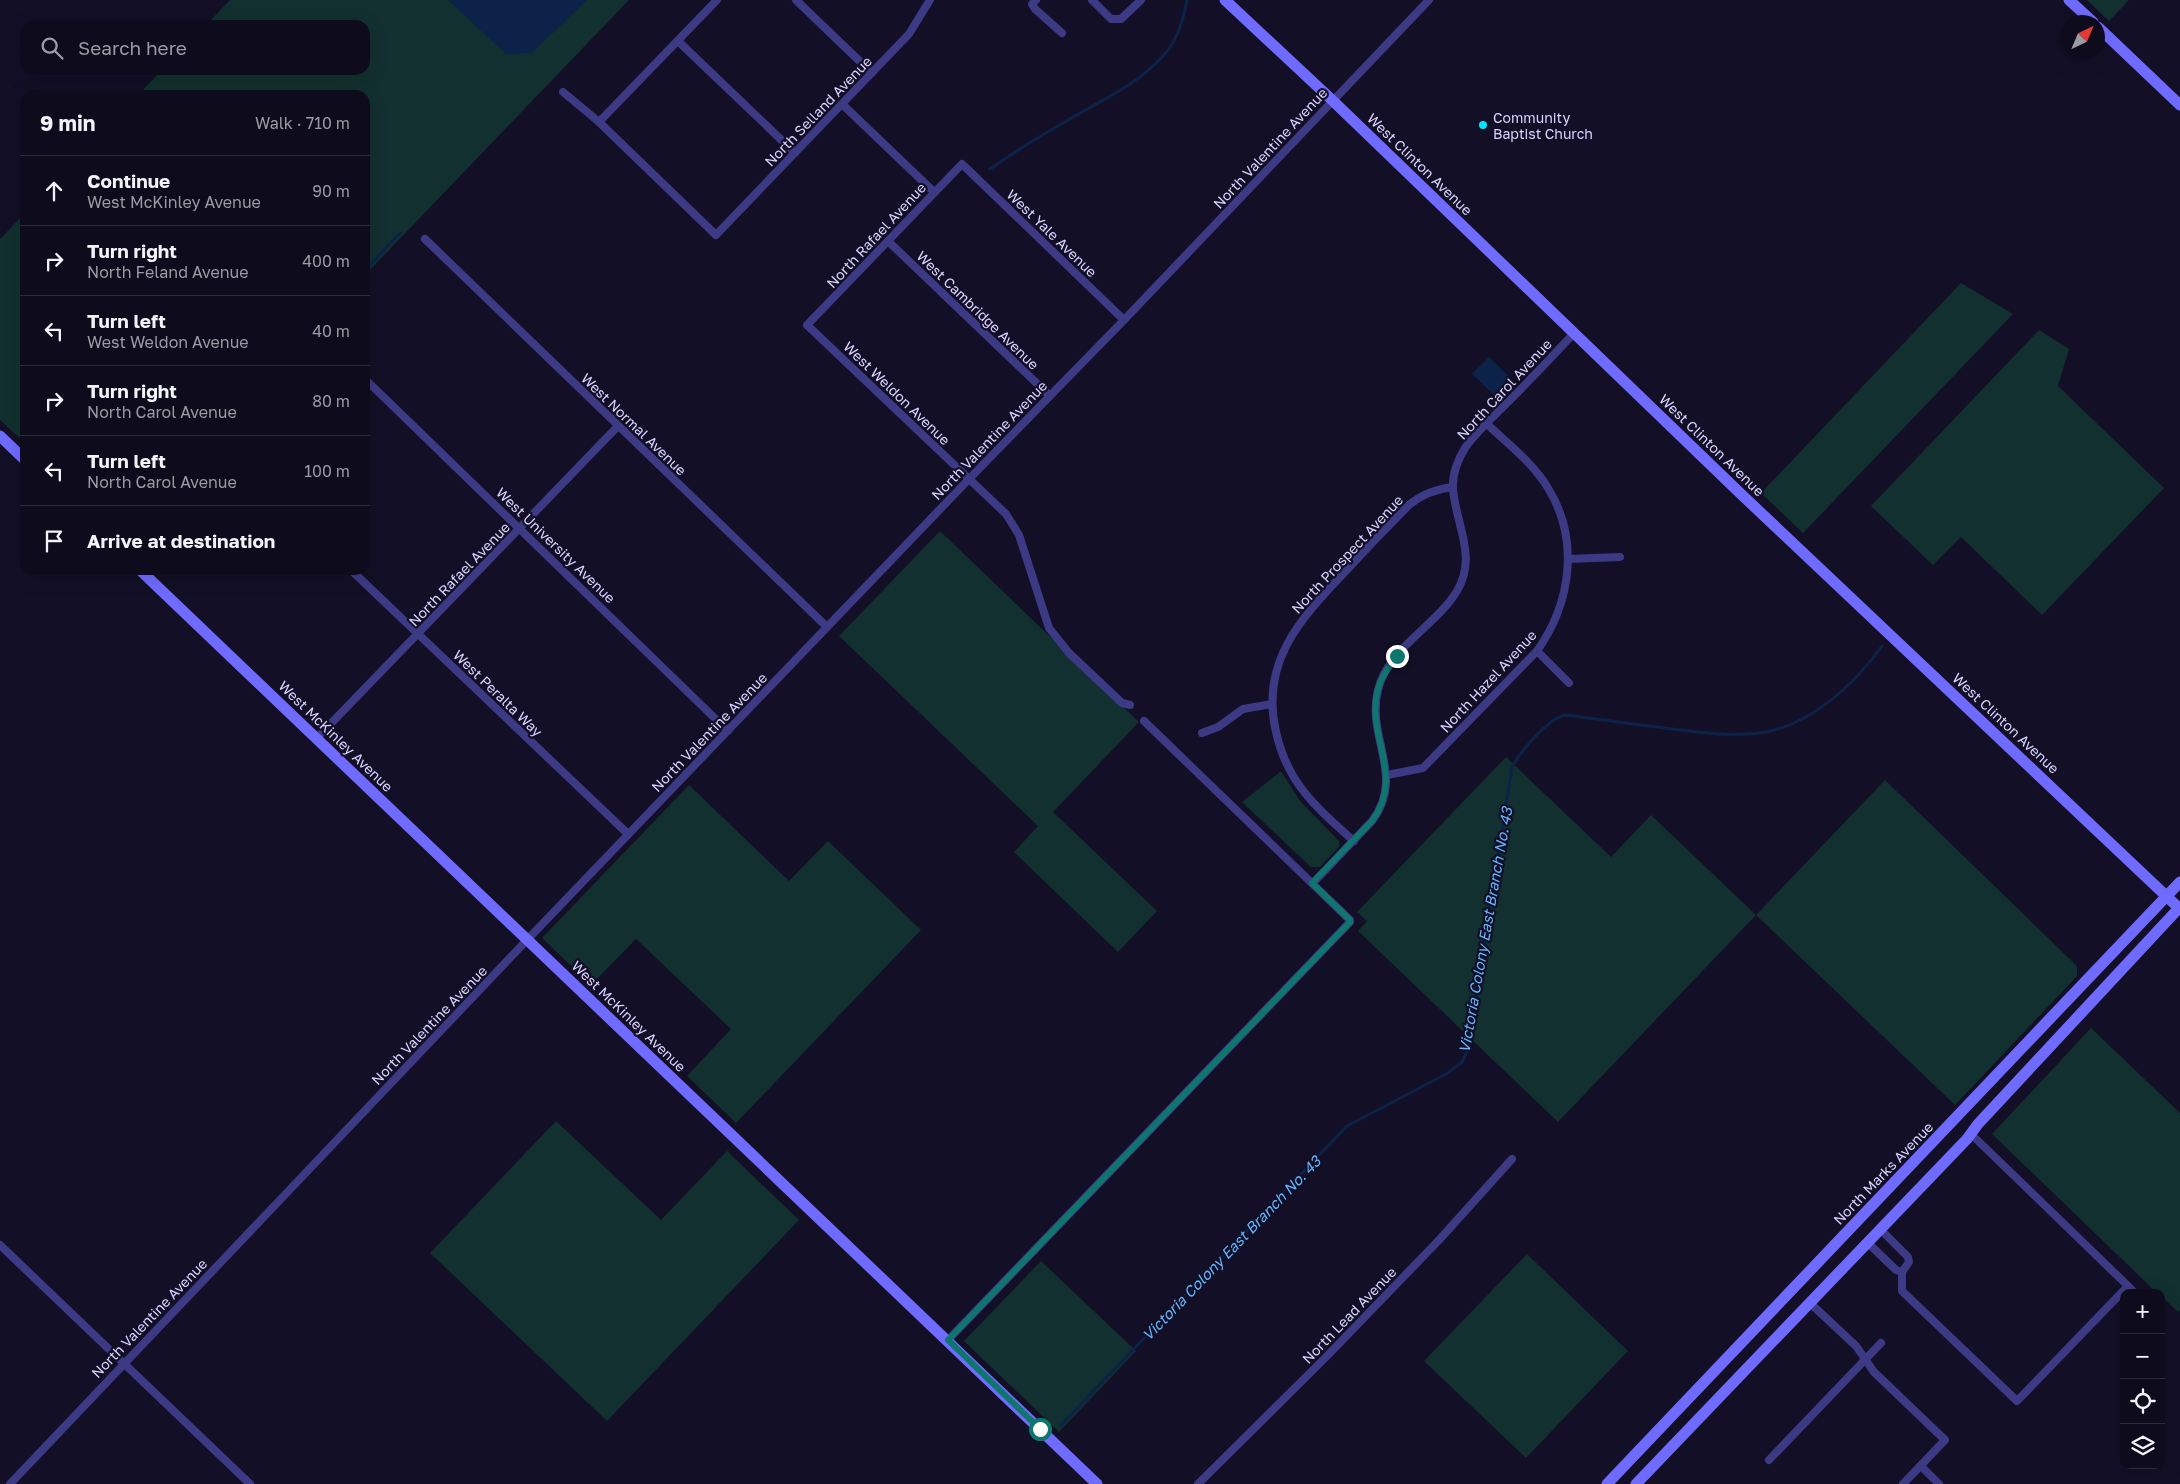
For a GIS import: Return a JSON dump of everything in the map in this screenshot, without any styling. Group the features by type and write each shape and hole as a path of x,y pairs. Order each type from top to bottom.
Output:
{"main road":[{"name":"West Clinton Avenue","path":"1225,0 1332,100 1742,495 2180,908"},
{"path":"2070,0 2086,15"},
{"path":"2105,33 2180,105"},
{"path":"0,436 20,455"},
{"name":"West McKinley Avenue","path":"145,575 1097,1484"},
{"name":"North Marks Avenue","path":"1607,1484 2180,882"},
{"path":"1636,1484 1971,1134 2180,908"},
{"path":"1765,1318 1781,1333"},
{"path":"1614,1484 1641,1448"}],"street":[{"path":"563,92 599,122 717,0"},
{"path":"796,0 872,73"},
{"name":"North Selland Avenue","path":"599,122 716,235 909,34 930,0"},
{"path":"1092,0 1111,20 1121,19 1141,0"},
{"name":"North Valentine Avenue","path":"10,1484 628,834 1124,320 1429,0"},
{"path":"1031,1 1034,9 1062,33"},
{"path":"678,41 795,153"},
{"path":"842,104 934,192"},
{"name":"West Yale Avenue","path":"962,164 1124,320"},
{"name":"North Rafael Avenue","path":"807,325 889,242 962,164"},
{"name":"West Normal Avenue","path":"425,239 826,627"},
{"name":"West Cambridge Avenue","path":"889,242 1049,396"},
{"name":"West Weldon Avenue","path":"807,325 1006,514 1019,535 1049,628 1069,653 1122,703 1130,705"},
{"name":"North Carol Avenue","path":"1312,883 1354,841 1380,811 1385,797 1387,775 1375,712 1378,687 1397,656 1458,590 1465,570 1466,548 1453,487 1457,466 1464,449 1574,333"},
{"name":"West University Avenue","path":"370,384 521,528 728,731"},
{"name":"North Hazel Avenue","path":"1387,775 1423,768 1537,650 1548,635 1565,595 1568,560 1561,517 1548,488 1526,462 1487,424"},
{"name":"North Rafael Avenue","path":"317,738 618,426"},
{"name":"North Prospect Avenue","path":"1272,704 1275,677 1283,650 1311,608 1418,497 1432,491 1453,487"},
{"path":"1568,560 1620,557"},
{"name":"West Peralta Way","path":"356,575 628,834"},
{"path":"1537,650 1570,682"},
{"path":"1202,733 1218,727 1243,709 1272,704 1278,740 1296,781 1305,794 1354,841"},
{"path":"948,1340 1350,920 1144,721"},
{"path":"1971,1134 2131,1289"},
{"name":"North Lead Avenue","path":"1198,1484 1336,1347 1440,1239 1512,1159"},
{"path":"1880,1230 1908,1257 1909,1262 1902,1272 1902,1291 2017,1401 2128,1286"},
{"path":"1868,1243 1902,1272"},
{"path":"0,1245 250,1484"},
{"path":"1887,1261 1899,1248"},
{"path":"1810,1304 1856,1346 1874,1372 1945,1440 1903,1484"},
{"path":"1770,1460 1881,1343"},
{"path":"1921,1466 1939,1484"}],"green space":[{"path":"230,0 629,0 370,270 370,90 143,90 157,75 370,75 370,20 211,20"},
{"path":"2087,0 2129,0 2109,21 2105,15"},
{"path":"20,218 20,438 0,420 0,239"},
{"path":"1961,283 2013,314 1803,533 1761,493"},
{"path":"2039,330 2069,349 2058,386 2164,488 2042,615 1961,537 1933,565 1871,506"},
{"path":"940,531 1139,722 1053,812 1157,911 1118,952 1014,852 1038,826 839,636"},
{"path":"1506,757 1611,857 1651,815 1756,915 1558,1122 1358,931 1367,921 1357,912"},
{"path":"1281,771 1300,801 1339,841 1339,847 1320,867 1311,867 1242,802"},
{"path":"1885,780 2077,966 2077,976 1955,1105 1756,915"},
{"path":"689,785 789,881 828,841 921,930 736,1123 687,1076 731,1029 636,939 591,985 542,938"},
{"path":"2091,1028 2180,1113 2180,1310 2178,1312 2165,1300 2165,1289 2153,1289 1992,1134"},
{"path":"556,1121 661,1220 727,1151 799,1220 607,1421 430,1253"},
{"path":"1527,1254 1628,1351 1526,1458 1424,1361"},
{"path":"1041,1261 1136,1351 1059,1432 964,1341"}],"water":[{"path":"448,0 587,0 532,53 506,54"},
{"path":"1489,357 1517,384 1500,401 1472,374"}],"waterway":[{"path":"990,169 1014,152 1120,90 1147,72 1173,43 1182,22 1187,0"},
{"path":"370,265 400,233"},
{"name":"Victoria Colony East Branch No. 43","path":"1061,1425 1347,1126 1448,1073 1462,1062 1468,1049 1512,767 1528,744 1544,728 1559,717 1566,715 1720,734 1759,733 1777,729 1813,713 1829,702 1858,675 1882,646"}],"place":[{"name":"Community Baptist Church","path":"1483,125"}],"route":[{"path":"1040,1429 948,1340 1350,922 1312,883 1354,841 1380,811 1385,797 1387,775 1375,712 1376,698 1382,678 1397,656"}]}
